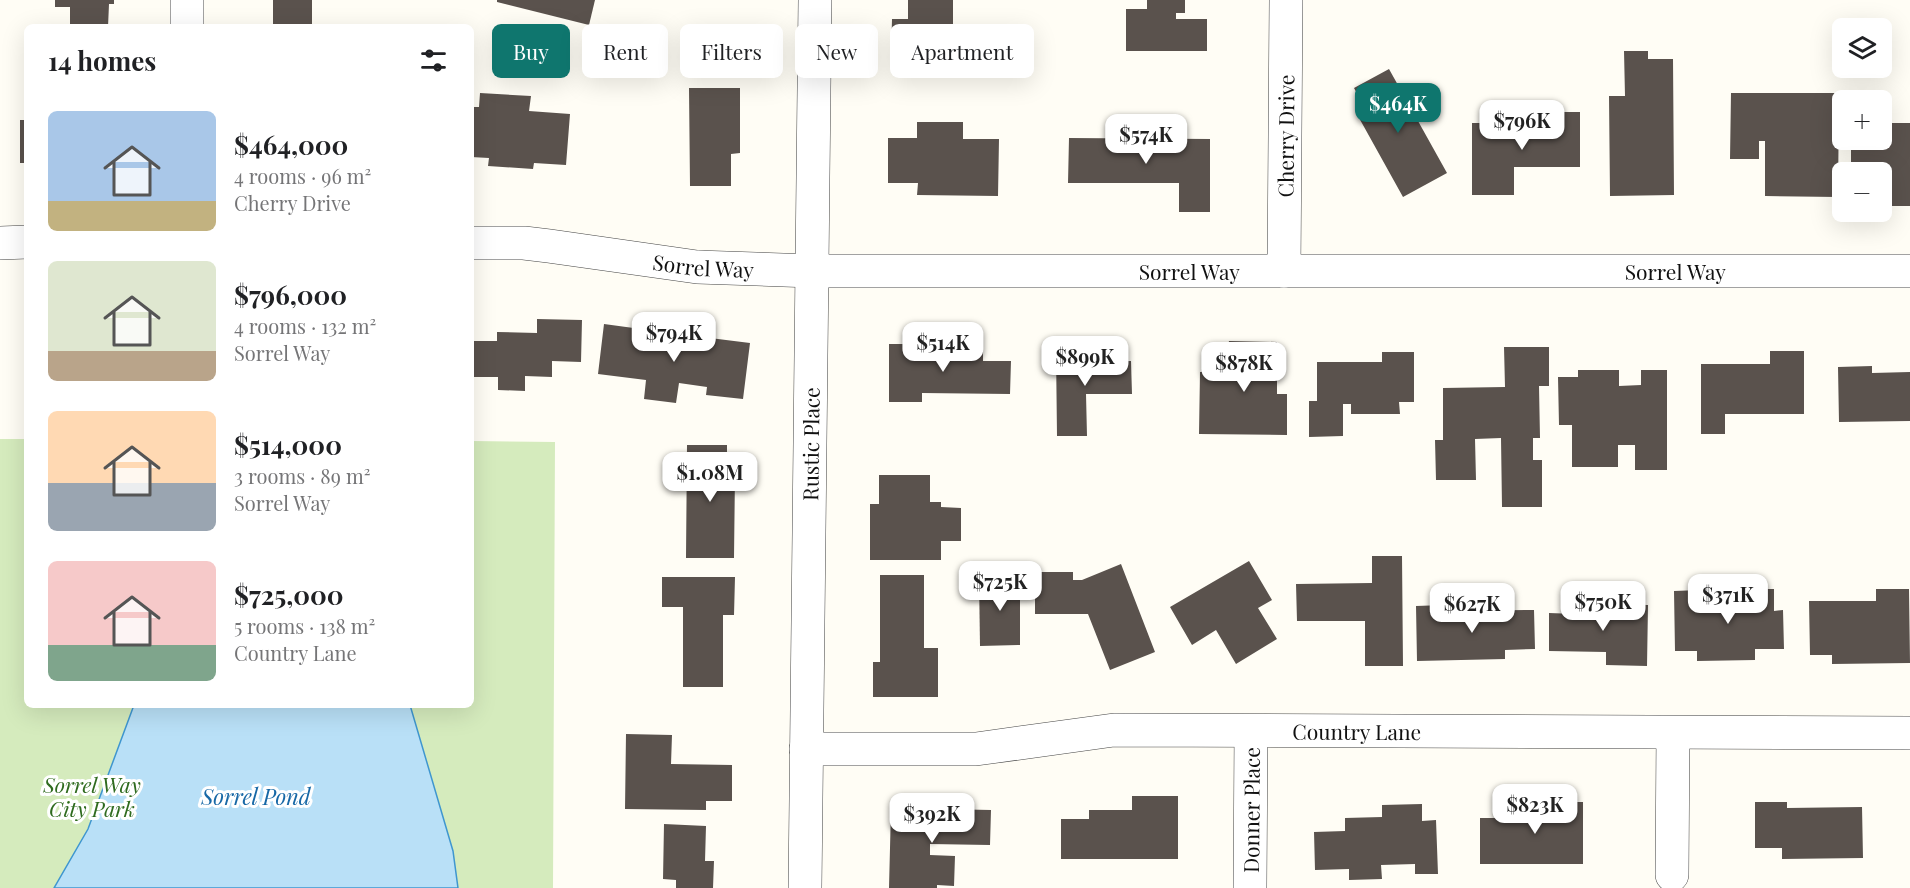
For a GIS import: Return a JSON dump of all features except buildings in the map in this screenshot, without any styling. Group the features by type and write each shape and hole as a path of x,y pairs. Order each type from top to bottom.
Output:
{"street":[{"path":"186,24 187,0"},
{"name":"Rustic Place","path":"805,888 815,0"},
{"name":"Cherry Drive","path":"1284,271 1286,0"},
{"path":"0,243 24,242"},
{"name":"Sorrel Way","path":"474,243 532,244 696,267 812,271 1910,271"},
{"name":"Country Lane","path":"806,749 967,750 1114,730 1910,733"},
{"name":"Donner Place","path":"1250,888 1251,731"},
{"path":"1672,875 1673,733"}],"green space":[{"name":"Sorrel Way City Park","path":"0,439 24,439 24,708 474,708 474,441 555,442 553,888 0,888"}],"water":[{"name":"Sorrel Pond","path":"133,708 411,708 453,851 458,888 54,888 88,829"}]}
